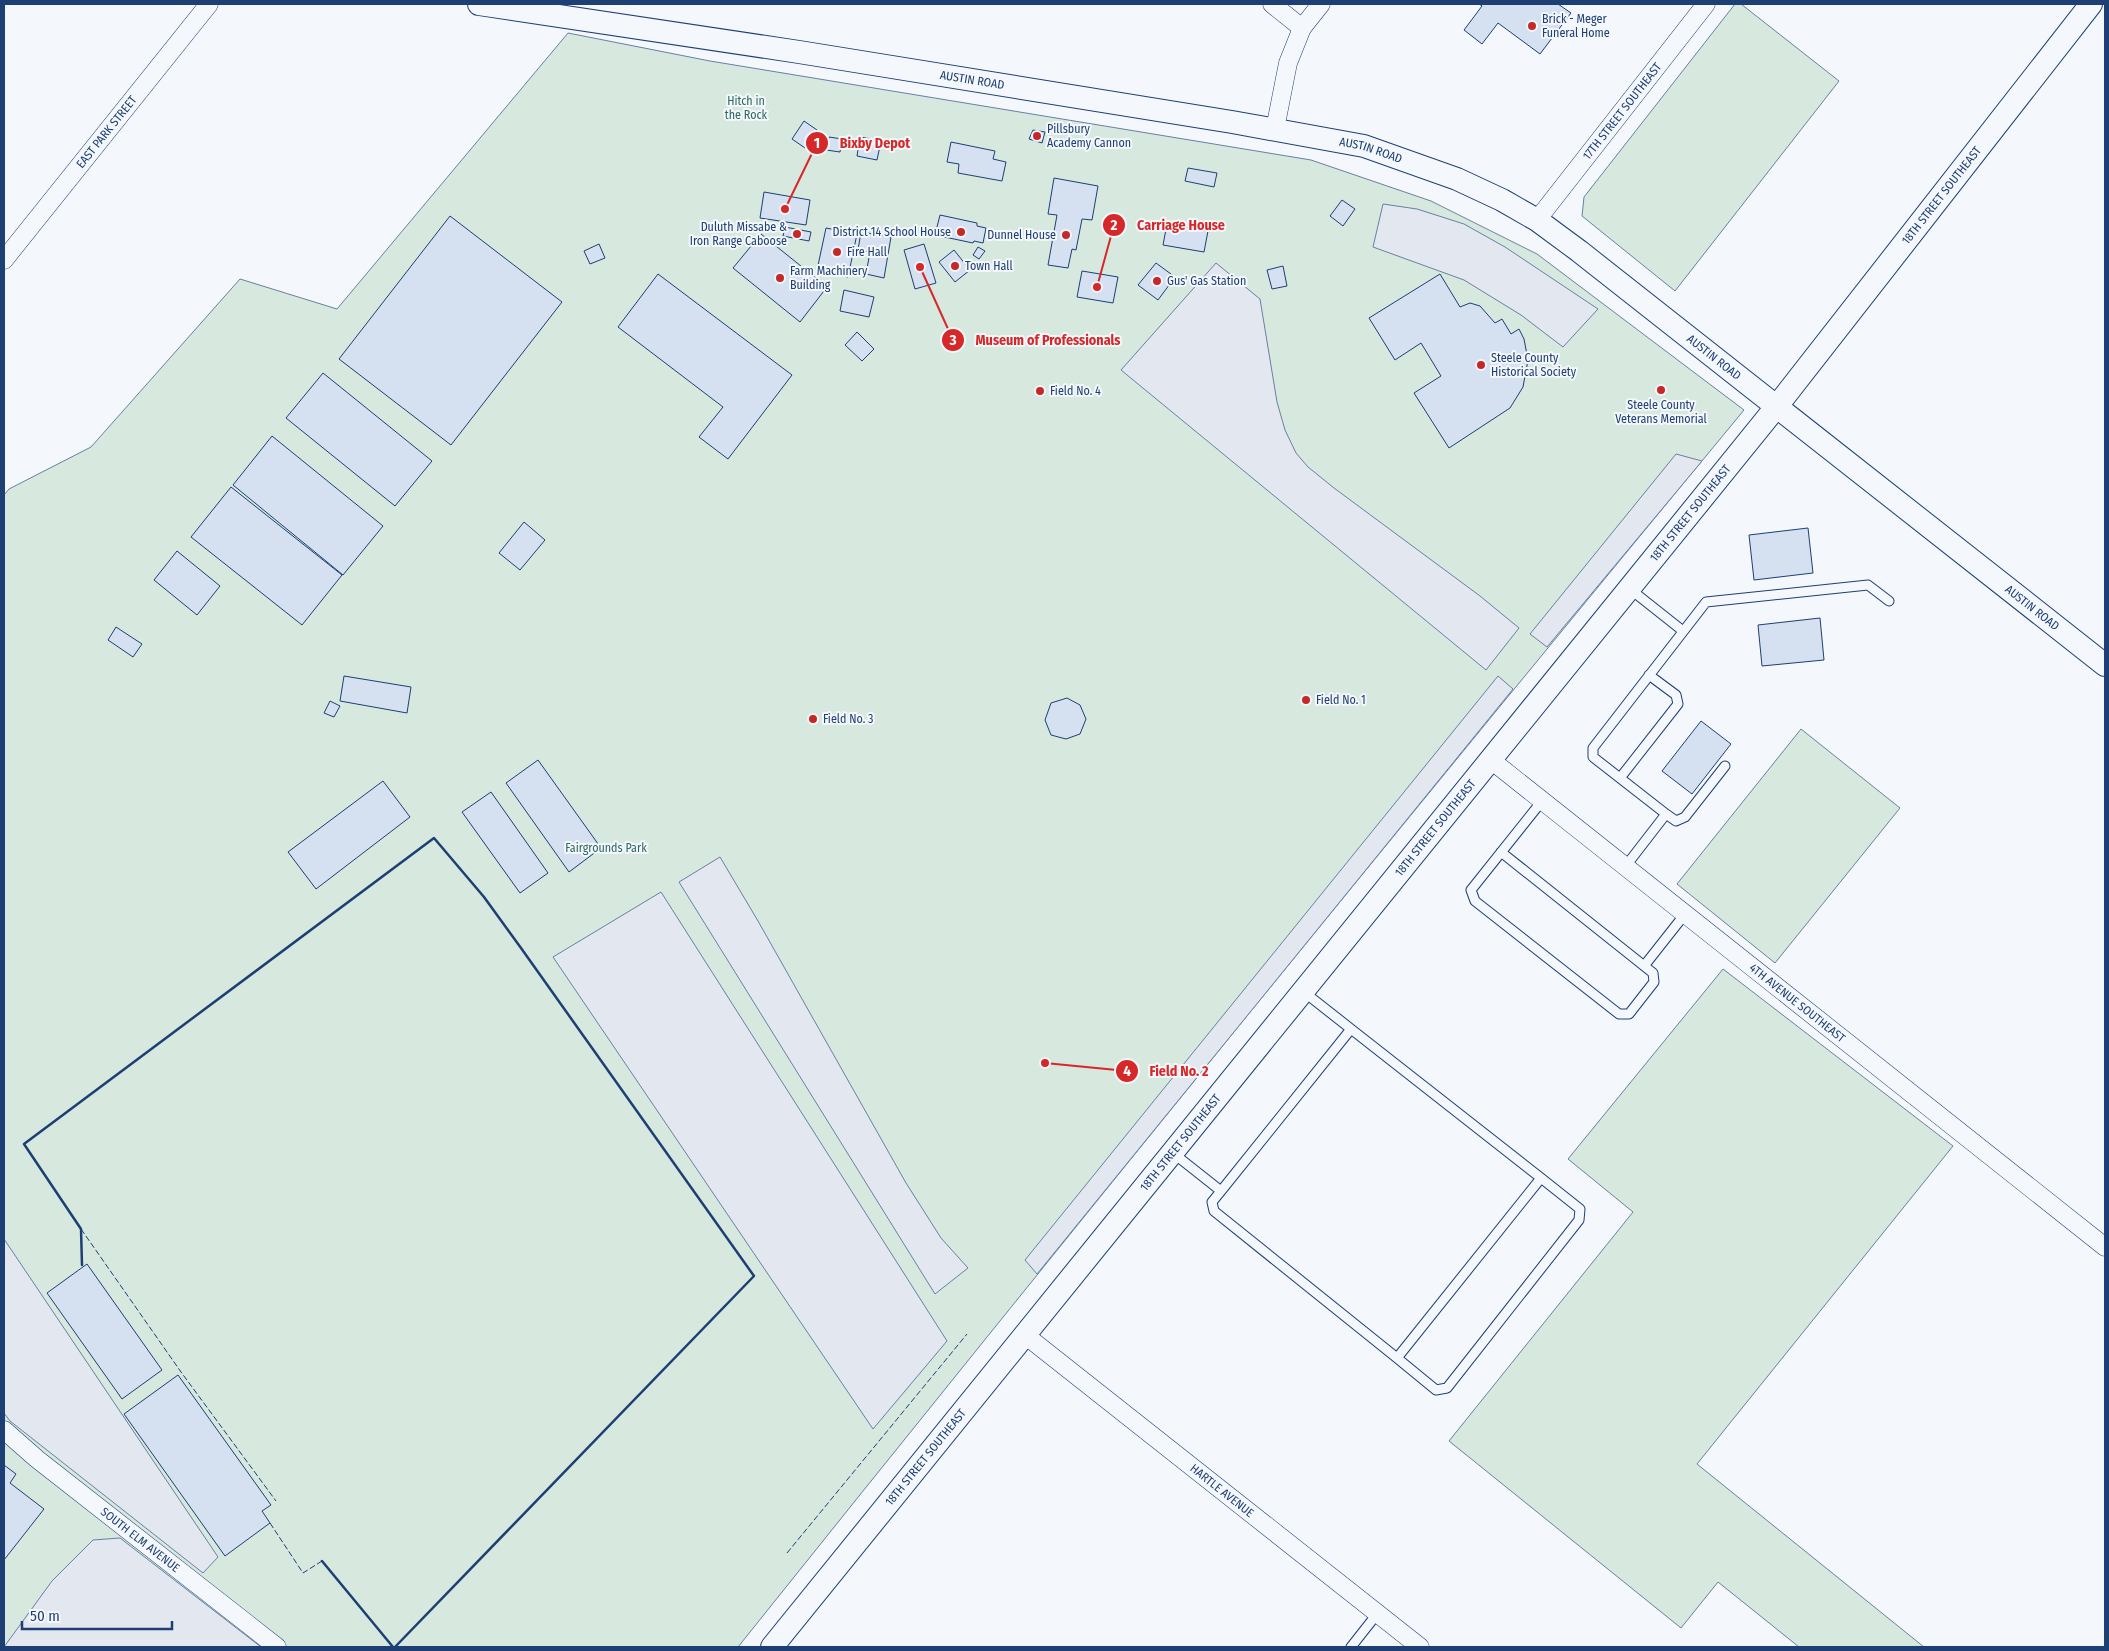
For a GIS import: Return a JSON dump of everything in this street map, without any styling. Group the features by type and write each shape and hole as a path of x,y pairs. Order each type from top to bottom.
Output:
{"street":[{"name":"EAST PARK STREET","path":"4,260 209,4"},
{"name":"AUSTIN ROAD","path":"479,4 798,52 1275,129 1364,146 1408,161 1493,196 1536,220 1580,251 2105,665"},
{"path":"1272,4 1302,28"},
{"path":"1275,129 1288,63 1302,28 1321,4"},
{"name":"17TH STREET SOUTHEAST","path":"1536,220 1706,4"},
{"name":"18TH STREET SOUTHEAST","path":"772,1647 1777,406 2091,4"},
{"name":"4TH AVENUE SOUTHEAST","path":"1491,760 2105,1247"},
{"name":"HARTLE AVENUE","path":"1025,1335 1420,1647"},
{"name":"SOUTH ELM AVENUE","path":"4,1430 37,1459 277,1647"}],"lane":[{"path":"1725,766 1685,817 1676,821 1593,756 1593,748 1706,602 1868,585 1890,601"},
{"path":"1630,589 1683,631"},
{"path":"1620,778 1678,704 1676,695 1649,675"},
{"path":"1501,852 1653,973 1654,982 1629,1014 1619,1014 1475,901 1471,890 1501,852 1542,801"},
{"path":"1625,867 1666,814"},
{"path":"1644,966 1685,914"},
{"path":"1304,992 1351,1028 1580,1209 1580,1220 1447,1388 1436,1390 1214,1211 1212,1202 1220,1191 1351,1028"},
{"path":"1173,1153 1220,1191"},
{"path":"1396,1358 1541,1178"},
{"path":"1350,1647 1377,1614"}],"green space":[{"path":"1735,4 1741,4 1839,81 1675,291 1582,216 1584,197"},
{"name":"Fairgrounds Park","path":"568,33 710,61 1311,160 1431,201 1537,254 1744,410 1238,1027 738,1647 4,1647 4,495 9,489 91,447 240,279 337,309"},
{"path":"1801,729 1900,808 1775,963 1677,884"},
{"path":"1723,969 1953,1146 1697,1464 1924,1647 1799,1647 1718,1582 1681,1628 1449,1441 1633,1212 1568,1159"}],"shaded area":[{"path":"1383,204 1417,209 1464,224 1505,247 1598,309 1563,347 1521,315 1464,280 1373,247"},
{"path":"1216,263 1260,299 1277,402 1285,430 1296,453 1308,467 1334,488 1480,596 1519,628 1486,670 1121,370"},
{"path":"1676,454 1702,461 1547,647 1530,634"},
{"path":"1498,676 1513,689 1037,1274 1025,1260"},
{"path":"720,857 906,1183 941,1238 968,1268 935,1294 679,882"},
{"path":"661,892 947,1341 873,1429 553,957"},
{"path":"4,1239 218,1557 203,1573 10,1421 4,1413"},
{"path":"120,1538 261,1647 4,1647 52,1581 93,1540"}],"building":[{"name":"Brick - Meger Funeral Home","path":"1479,4 1558,4 1571,13 1540,54 1498,23 1482,44 1464,30 1482,6"},
{"path":"804,121 817,130 805,148 792,139"},
{"name":"Pillsbury Academy Cannon","path":"1033,130 1045,132 1042,143 1029,139"},
{"path":"829,137 842,139 840,152 826,150"},
{"path":"860,137 881,141 877,160 857,156"},
{"path":"951,142 995,151 993,159 1006,162 1002,181 958,173 959,164 947,162"},
{"path":"1188,168 1217,173 1214,187 1185,181"},
{"name":"Dunnel House","path":"1054,178 1098,186 1092,220 1082,219 1076,250 1072,249 1068,268 1048,265 1057,215 1048,214"},
{"path":"764,192 810,200 806,225 760,218"},
{"path":"1342,200 1355,209 1343,226 1330,216"},
{"name":"District 14 School House","path":"940,215 977,223 977,226 986,228 983,243 974,241 973,243 935,235"},
{"path":"450,216 562,302 451,445 339,359"},
{"path":"1167,224 1208,231 1204,252 1163,245"},
{"name":"Duluth Missabe & Iron Range Caboose","path":"785,227 811,232 809,241 783,236"},
{"name":"Fire Hall","path":"826,228 857,234 848,277 817,270"},
{"path":"861,232 891,237 884,278 866,274 870,252 858,250"},
{"name":"Farm Machinery Building","path":"761,234 827,287 800,322 733,268"},
{"path":"599,244 605,258 590,264 584,251"},
{"path":"924,244 936,283 915,289 904,250"},
{"path":"978,247 985,251 979,259 973,255"},
{"name":"Town Hall","path":"954,250 970,270 955,282 939,262"},
{"name":"Gus' Gas Station","path":"1156,263 1175,277 1158,300 1138,285"},
{"path":"1283,266 1287,286 1272,289 1267,270"},
{"path":"1082,271 1118,277 1113,303 1077,297"},
{"path":"658,274 792,375 728,459 699,437 723,407 618,327"},
{"name":"Steele County Historical Society","path":"1440,274 1460,307 1470,303 1480,306 1495,323 1502,319 1511,334 1519,329 1524,339 1528,360 1523,387 1510,408 1449,448 1414,393 1441,376 1421,343 1395,360 1369,318"},
{"path":"844,290 874,297 869,317 840,311"},
{"path":"857,332 874,349 862,361 845,345"},
{"path":"323,373 432,461 395,506 286,418"},
{"path":"272,436 383,526 343,575 233,485"},
{"path":"231,487 342,575 302,625 191,537"},
{"path":"524,522 545,540 520,570 499,553"},
{"path":"1808,528 1813,573 1754,580 1749,535"},
{"path":"177,551 220,586 197,615 154,580"},
{"path":"1820,618 1824,660 1762,666 1758,625"},
{"path":"116,627 142,644 133,657 108,640"},
{"path":"344,676 411,687 407,713 340,701"},
{"path":"1067,698 1080,705 1086,719 1080,734 1066,739 1051,735 1045,720 1051,703"},
{"path":"330,701 340,706 334,717 324,713"},
{"path":"1701,721 1731,744 1692,794 1662,771"},
{"path":"538,760 601,848 569,872 506,783"},
{"path":"383,781 410,817 316,889 288,852"},
{"path":"491,792 548,873 520,893 462,812"},
{"path":"87,1264 162,1370 122,1399 47,1293"},
{"path":"178,1375 271,1505 262,1511 270,1523 225,1556 124,1414"},
{"path":"4,1465 16,1474 10,1483 44,1509 4,1560"}],"fence":[{"path":"81,1229 181,1372 276,1501"},
{"path":"787,1553 967,1334"},
{"path":"270,1523 303,1573 322,1561"}],"wall":[{"path":"82,1265 81,1229 24,1144 434,838 484,897 754,1276 395,1647"},
{"path":"322,1561 393,1647"}],"place":[{"name":"Brick - Meger Funeral Home","path":"1532,26"},
{"name":"Pillsbury Academy Cannon","path":"1037,136"},
{"name":"Bixby Depot","path":"785,209"},
{"name":"District 14 School House","path":"961,232"},
{"name":"Duluth Missabe & Iron Range Caboose","path":"797,234"},
{"name":"Dunnel House","path":"1066,235"},
{"name":"Fire Hall","path":"837,252"},
{"name":"Town Hall","path":"955,266"},
{"name":"Museum of Professionals","path":"920,267"},
{"name":"Farm Machinery Building","path":"780,278"},
{"name":"Gus' Gas Station","path":"1157,281"},
{"name":"Carriage House","path":"1097,287"},
{"name":"Steele County Historical Society","path":"1481,365"},
{"name":"Steele County Veterans Memorial","path":"1661,390"},
{"name":"Field No. 4","path":"1040,391"},
{"name":"Field No. 1","path":"1306,700"},
{"name":"Field No. 3","path":"813,719"},
{"name":"Field No. 2","path":"1045,1063"}],"park label":[{"name":"Hitch in the Rock","path":"746,108"}]}
